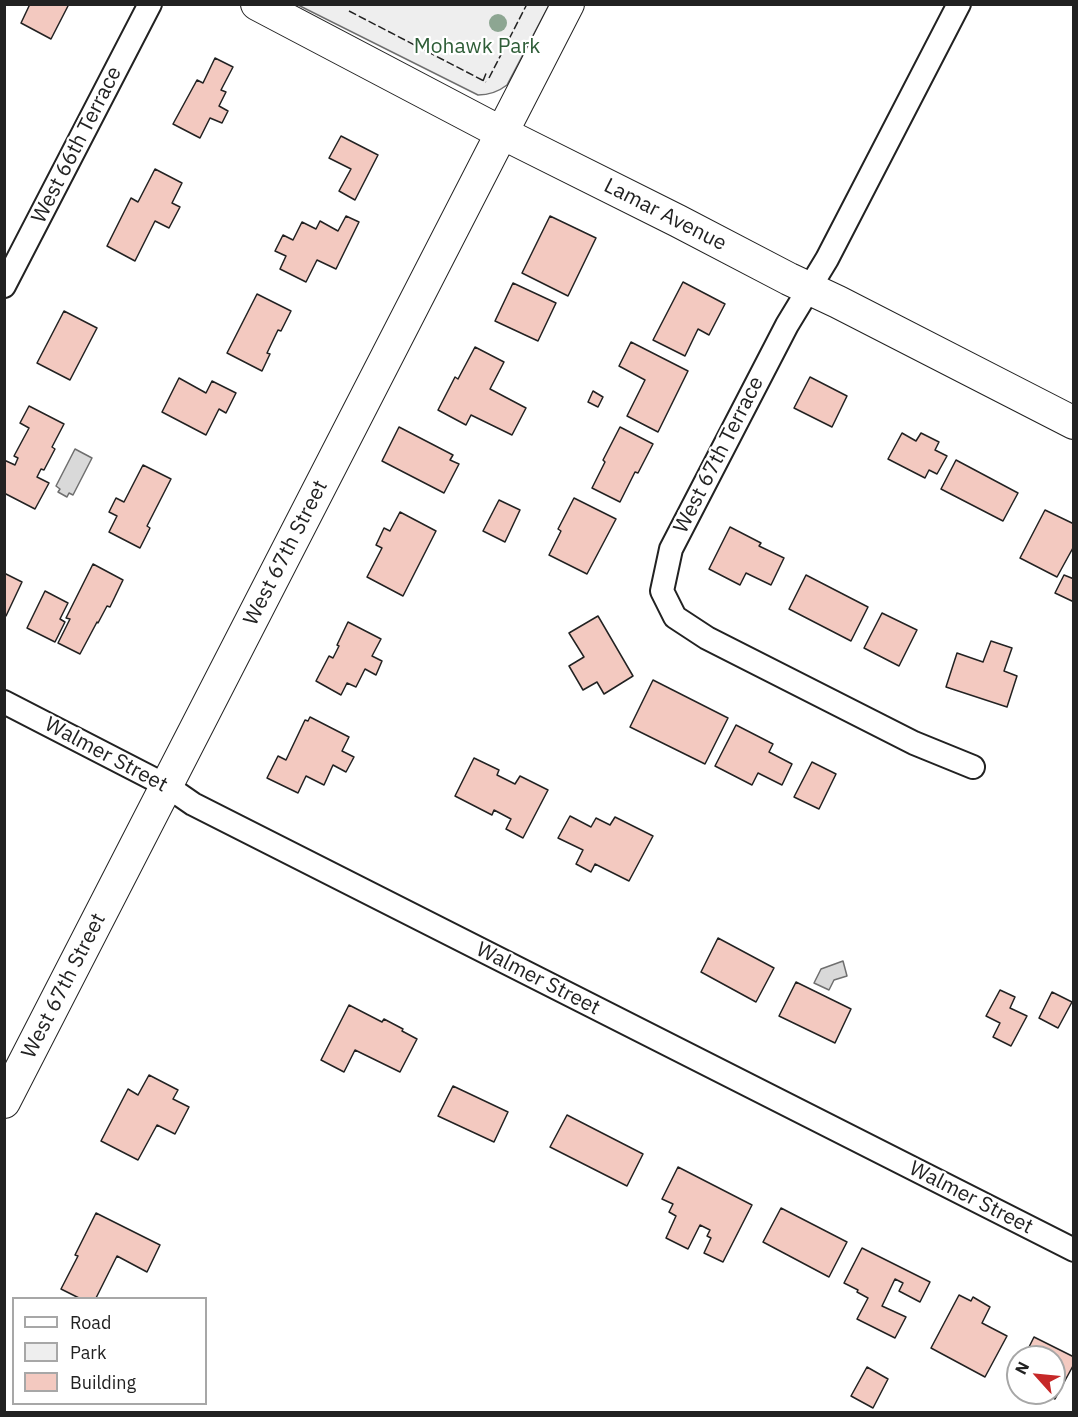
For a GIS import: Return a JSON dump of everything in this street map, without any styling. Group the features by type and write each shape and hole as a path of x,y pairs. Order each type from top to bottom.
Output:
{"street":[{"name":"West 66th Terrace","path":"4,286 150,4"},
{"name":"Lamar Avenue","path":"257,4 502,133 1074,423"},
{"name":"West 67th Street","path":"4,1102 568,4"},
{"name":"West 67th Terrace","path":"959,4 827,260 787,325 671,549 662,591 675,617 707,638 914,743 973,767"},
{"name":"Walmer Street","path":"4,702 167,786 193,804 1074,1250"}],"green space":[{"name":"Mohawk Park","path":"298,5 549,5 507,85 493,93 478,95"}],"shaded area":[{"path":"75,449 92,458 73,495 69,493 67,497 58,492 60,489 56,486"},
{"path":"843,961 847,976 834,980 829,990 814,983 821,969"}],"building":[{"path":"30,4 69,4 51,39 21,23"},
{"path":"215,58 233,67 221,90 226,92 219,106 228,111 222,123 210,118 200,138 173,124 197,80 203,83"},
{"path":"341,136 378,155 355,200 339,191 351,169 329,158"},
{"path":"155,169 182,183 172,203 180,207 169,228 155,221 135,261 107,246 131,198 138,202"},
{"path":"346,216 359,222 336,269 317,260 306,282 280,269 286,256 275,251 283,235 293,240 302,222 316,229 320,221 338,231"},
{"path":"550,216 596,238 568,296 522,273"},
{"path":"683,282 725,304 709,335 698,329 685,356 653,340"},
{"path":"513,283 556,303 538,341 495,321"},
{"path":"257,294 291,311 281,331 278,330 267,353 270,354 262,371 227,353"},
{"path":"64,311 97,328 70,380 37,363"},
{"path":"631,342 688,371 658,432 627,416 645,380 619,366"},
{"path":"475,347 504,362 490,389 526,408 512,435 471,415 466,425 438,410 455,377 458,379"},
{"path":"810,377 847,396 832,427 794,408"},
{"path":"179,378 206,393 212,381 236,393 226,413 219,409 206,435 162,412"},
{"path":"593,391 603,397 598,407 588,402"},
{"path":"29,406 64,424 52,447 55,449 44,470 41,469 37,477 49,483 35,509 4,493 4,460 15,465 18,458 14,456 29,428 20,423"},
{"path":"399,427 453,455 450,460 459,464 444,493 382,461"},
{"path":"620,427 653,444 620,502 592,488"},
{"path":"902,433 916,441 921,433 939,442 935,450 947,456 937,474 929,470 925,478 888,459"},
{"path":"956,460 1018,493 1003,521 941,489"},
{"path":"143,465 171,479 147,526 150,528 140,548 109,532 117,516 109,512 116,498 124,502"},
{"path":"574,498 616,519 587,574 549,555 561,531 558,529"},
{"path":"499,500 520,510 505,542 483,531"},
{"path":"1045,510 1074,524 1074,546 1057,577 1020,558"},
{"path":"400,512 436,531 403,596 367,577 382,548 376,545 384,528 390,531"},
{"path":"730,527 761,543 759,546 784,558 771,585 746,573 740,585 709,569"},
{"path":"93,564 123,580 110,607 107,606 80,654 58,643 70,619 66,618"},
{"path":"4,573 22,582 6,616 4,615"},
{"path":"806,575 868,607 851,641 789,609"},
{"path":"1064,575 1074,579 1074,602 1055,593"},
{"path":"45,591 68,603 60,619 65,622 55,642 27,628"},
{"path":"882,613 917,630 899,666 864,648"},
{"path":"598,616 633,676 604,694 597,682 583,690 569,666 584,657 569,633"},
{"path":"348,622 381,639 372,656 382,661 376,675 365,669 356,687 347,683 341,695 316,681 329,656 333,658"},
{"path":"991,641 1012,648 1004,671 1017,676 1007,707 946,687 957,653 983,662"},
{"path":"653,680 728,718 705,764 630,727"},
{"path":"310,717 349,737 342,751 354,757 346,772 333,765 324,785 306,776 298,793 267,778 278,756 286,760 305,720 308,721"},
{"path":"736,725 773,744 769,752 792,764 782,785 758,773 752,785 715,766"},
{"path":"474,758 499,770 497,775 515,784 520,776 548,790 523,838 506,829 511,819 494,810 492,815 455,796"},
{"path":"812,762 836,774 819,809 794,797"},
{"path":"570,816 591,827 596,818 610,825 615,817 653,836 629,881 595,864 591,872 576,864 583,850 558,838"},
{"path":"718,938 774,968 756,1002 701,972"},
{"path":"796,982 851,1009 835,1043 779,1016"},
{"path":"1000,990 1015,997 1010,1008 1027,1016 1011,1046 993,1037 1000,1023 986,1016"},
{"path":"1052,992 1072,1002 1058,1028 1039,1018"},
{"path":"349,1005 382,1022 384,1019 417,1039 400,1072 355,1050 344,1072 321,1060"},
{"path":"149,1075 178,1090 173,1099 189,1107 175,1134 157,1125 138,1160 101,1141 128,1089 138,1095"},
{"path":"453,1086 508,1112 494,1142 438,1116"},
{"path":"567,1115 643,1154 627,1186 550,1147"},
{"path":"678,1167 752,1205 723,1262 704,1253 711,1238 707,1236 710,1230 700,1225 688,1249 666,1238 676,1216 669,1212 673,1204 662,1199"},
{"path":"781,1208 847,1242 829,1277 763,1242"},
{"path":"96,1213 160,1245 147,1272 117,1256 96,1297 77,1297 61,1289 78,1256 75,1255"},
{"path":"862,1248 930,1282 920,1302 899,1291 903,1283 895,1279 882,1306 906,1317 895,1338 857,1319 868,1298 844,1283"},
{"path":"959,1295 971,1301 973,1297 990,1307 982,1323 1007,1336 985,1377 931,1348"},
{"path":"1034,1337 1050,1345 1030,1345"},
{"path":"1066,1353 1074,1357 1074,1364 1066,1379"},
{"path":"867,1367 888,1379 873,1408 851,1396"}],"fence":[{"path":"489,78 527,4"},
{"path":"349,11 486,82"},
{"path":"483,81 487,71"}]}
